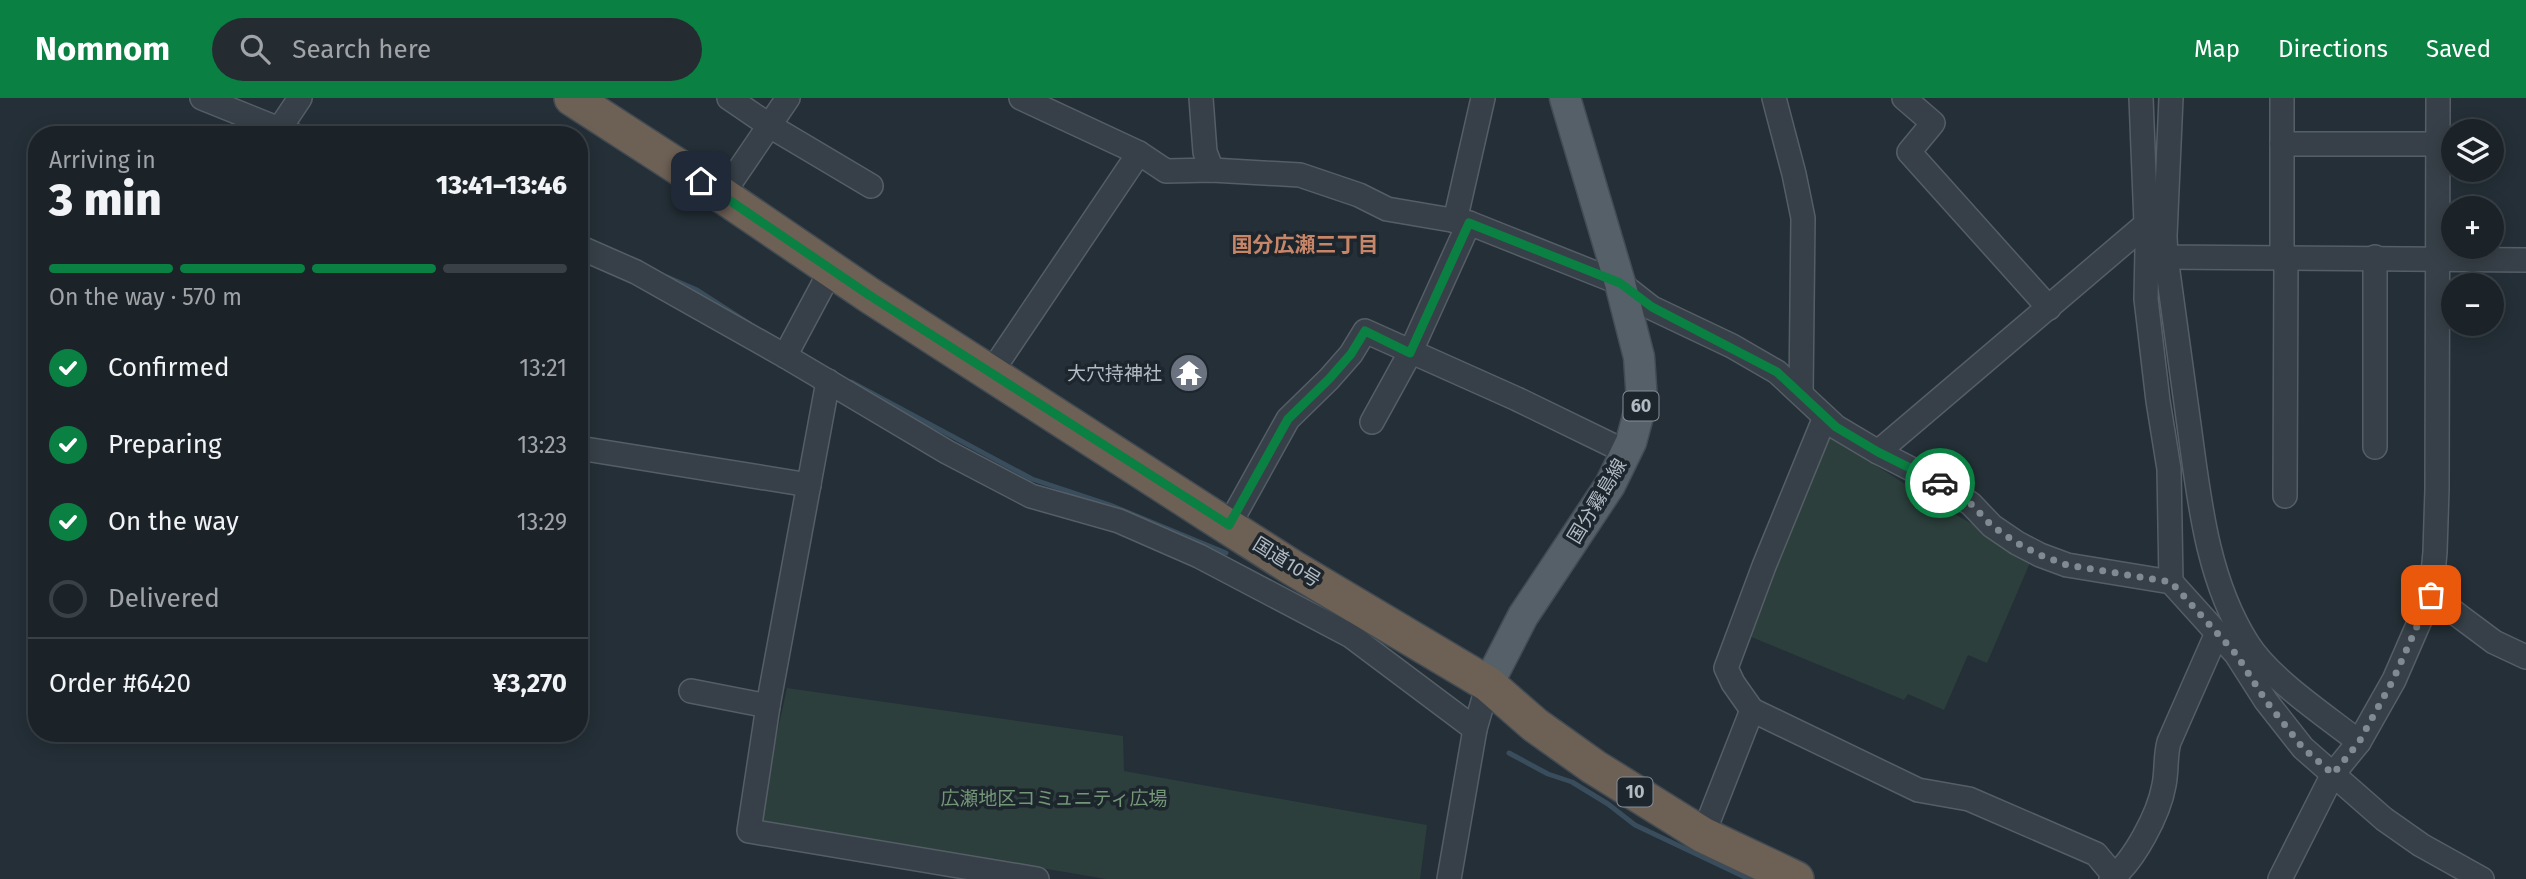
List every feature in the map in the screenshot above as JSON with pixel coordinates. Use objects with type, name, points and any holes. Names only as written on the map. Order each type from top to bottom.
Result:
[{"type":"highway","name":"国道10号","points":[[572,98],[990,374],[1266,550],[1488,684],[1535,725],[1594,767],[1703,835],[1796,879]]},
{"type":"main road","name":"国分霧島線","points":[[1488,684],[1523,616],[1610,485],[1631,442],[1642,401],[1639,357],[1565,98]]},
{"type":"street","points":[[202,98],[272,126]]},
{"type":"street","points":[[289,126],[300,98]]},
{"type":"street","points":[[729,98],[770,126],[871,186]]},
{"type":"street","points":[[722,195],[788,98]]},
{"type":"street","points":[[1021,98],[1139,153],[1166,171],[1212,170],[1300,175],[1359,195],[1387,209],[1462,222],[1620,283],[1652,307],[1777,372],[1836,427],[1947,487],[1971,504],[1992,526],[2017,543],[2067,565],[2171,582],[2236,654],[2266,701],[2303,748],[2384,819],[2456,866],[2482,879]]},
{"type":"street","points":[[1201,98],[1205,152],[1212,170]]},
{"type":"street","points":[[1372,422],[1410,353],[1462,222],[1483,98]]},
{"type":"street","points":[[1774,98],[1803,218],[1801,394]]},
{"type":"street","points":[[1904,98],[1933,123],[1909,152],[2049,307]]},
{"type":"street","points":[[2141,98],[2146,299],[2169,469],[2171,582]]},
{"type":"street","points":[[2171,98],[2166,257],[2200,506],[2211,552],[2230,608],[2249,646],[2285,685],[2359,742]]},
{"type":"street","points":[[2282,98],[2286,496]]},
{"type":"street","points":[[2280,879],[2333,774],[2359,742],[2393,680],[2431,595],[2437,489],[2438,98]]},
{"type":"street","points":[[2282,144],[2437,144]]},
{"type":"street","points":[[990,374],[1139,153]]},
{"type":"street","points":[[1878,452],[2146,225]]},
{"type":"street","points":[[588,251],[636,272],[947,452],[1031,496],[1119,521],[1199,556],[1351,636],[1475,729]]},
{"type":"street","points":[[2166,257],[2526,260]]},
{"type":"street","points":[[2375,257],[2375,447]]},
{"type":"street","points":[[785,356],[831,270]]},
{"type":"street","points":[[1229,525],[1288,419],[1351,354],[1365,331],[1626,453]]},
{"type":"street","points":[[828,381],[768,706],[749,831],[1037,879]]},
{"type":"street","points":[[1825,417],[1726,668],[1752,710],[1918,790],[1969,799],[2096,854],[2114,879],[2156,814],[2165,783],[2165,756],[2169,742],[2217,633]]},
{"type":"street","points":[[588,449],[809,485]]},
{"type":"street","points":[[1243,580],[1266,550]]},
{"type":"street","points":[[2431,595],[2494,642],[2526,657]]},
{"type":"street","points":[[1448,879],[1475,729],[1488,684]]},
{"type":"street","points":[[691,691],[768,706]]},
{"type":"street","points":[[1703,835],[1752,710]]},
{"type":"green space","points":[[1825,433],[1930,500],[2032,558],[1987,663],[1968,655],[1944,710],[1908,694],[1904,700],[1749,636]]},
{"type":"green space","name":"広瀬地区コミュニティ広場","points":[[787,688],[1123,736],[1124,771],[1427,825],[1420,879],[1106,879],[758,820]]},
{"type":"waterway","points":[[667,277],[697,290],[750,324]]},
{"type":"waterway","points":[[851,382],[1032,479],[1110,505],[1226,553]]},
{"type":"waterway","points":[[1509,753],[1548,774],[1572,782],[1608,804],[1635,825],[1749,879]]},
{"type":"way so far","points":[[1940,483],[1971,504],[1992,526],[2040,555],[2067,565],[2171,582],[2236,654],[2255,686],[2303,748],[2333,774],[2359,742],[2393,680],[2431,595]]},
{"type":"place","name":"大穴持神社","points":[[1189,373]]},
{"type":"district","name":"国分広瀬三丁目","points":[[1305,245]]},
{"type":"route","points":[[701,181],[869,295],[1229,525],[1288,419],[1351,354],[1365,331],[1410,353],[1469,223],[1620,283],[1652,307],[1732,346],[1777,372],[1836,427],[1940,483]]}]
